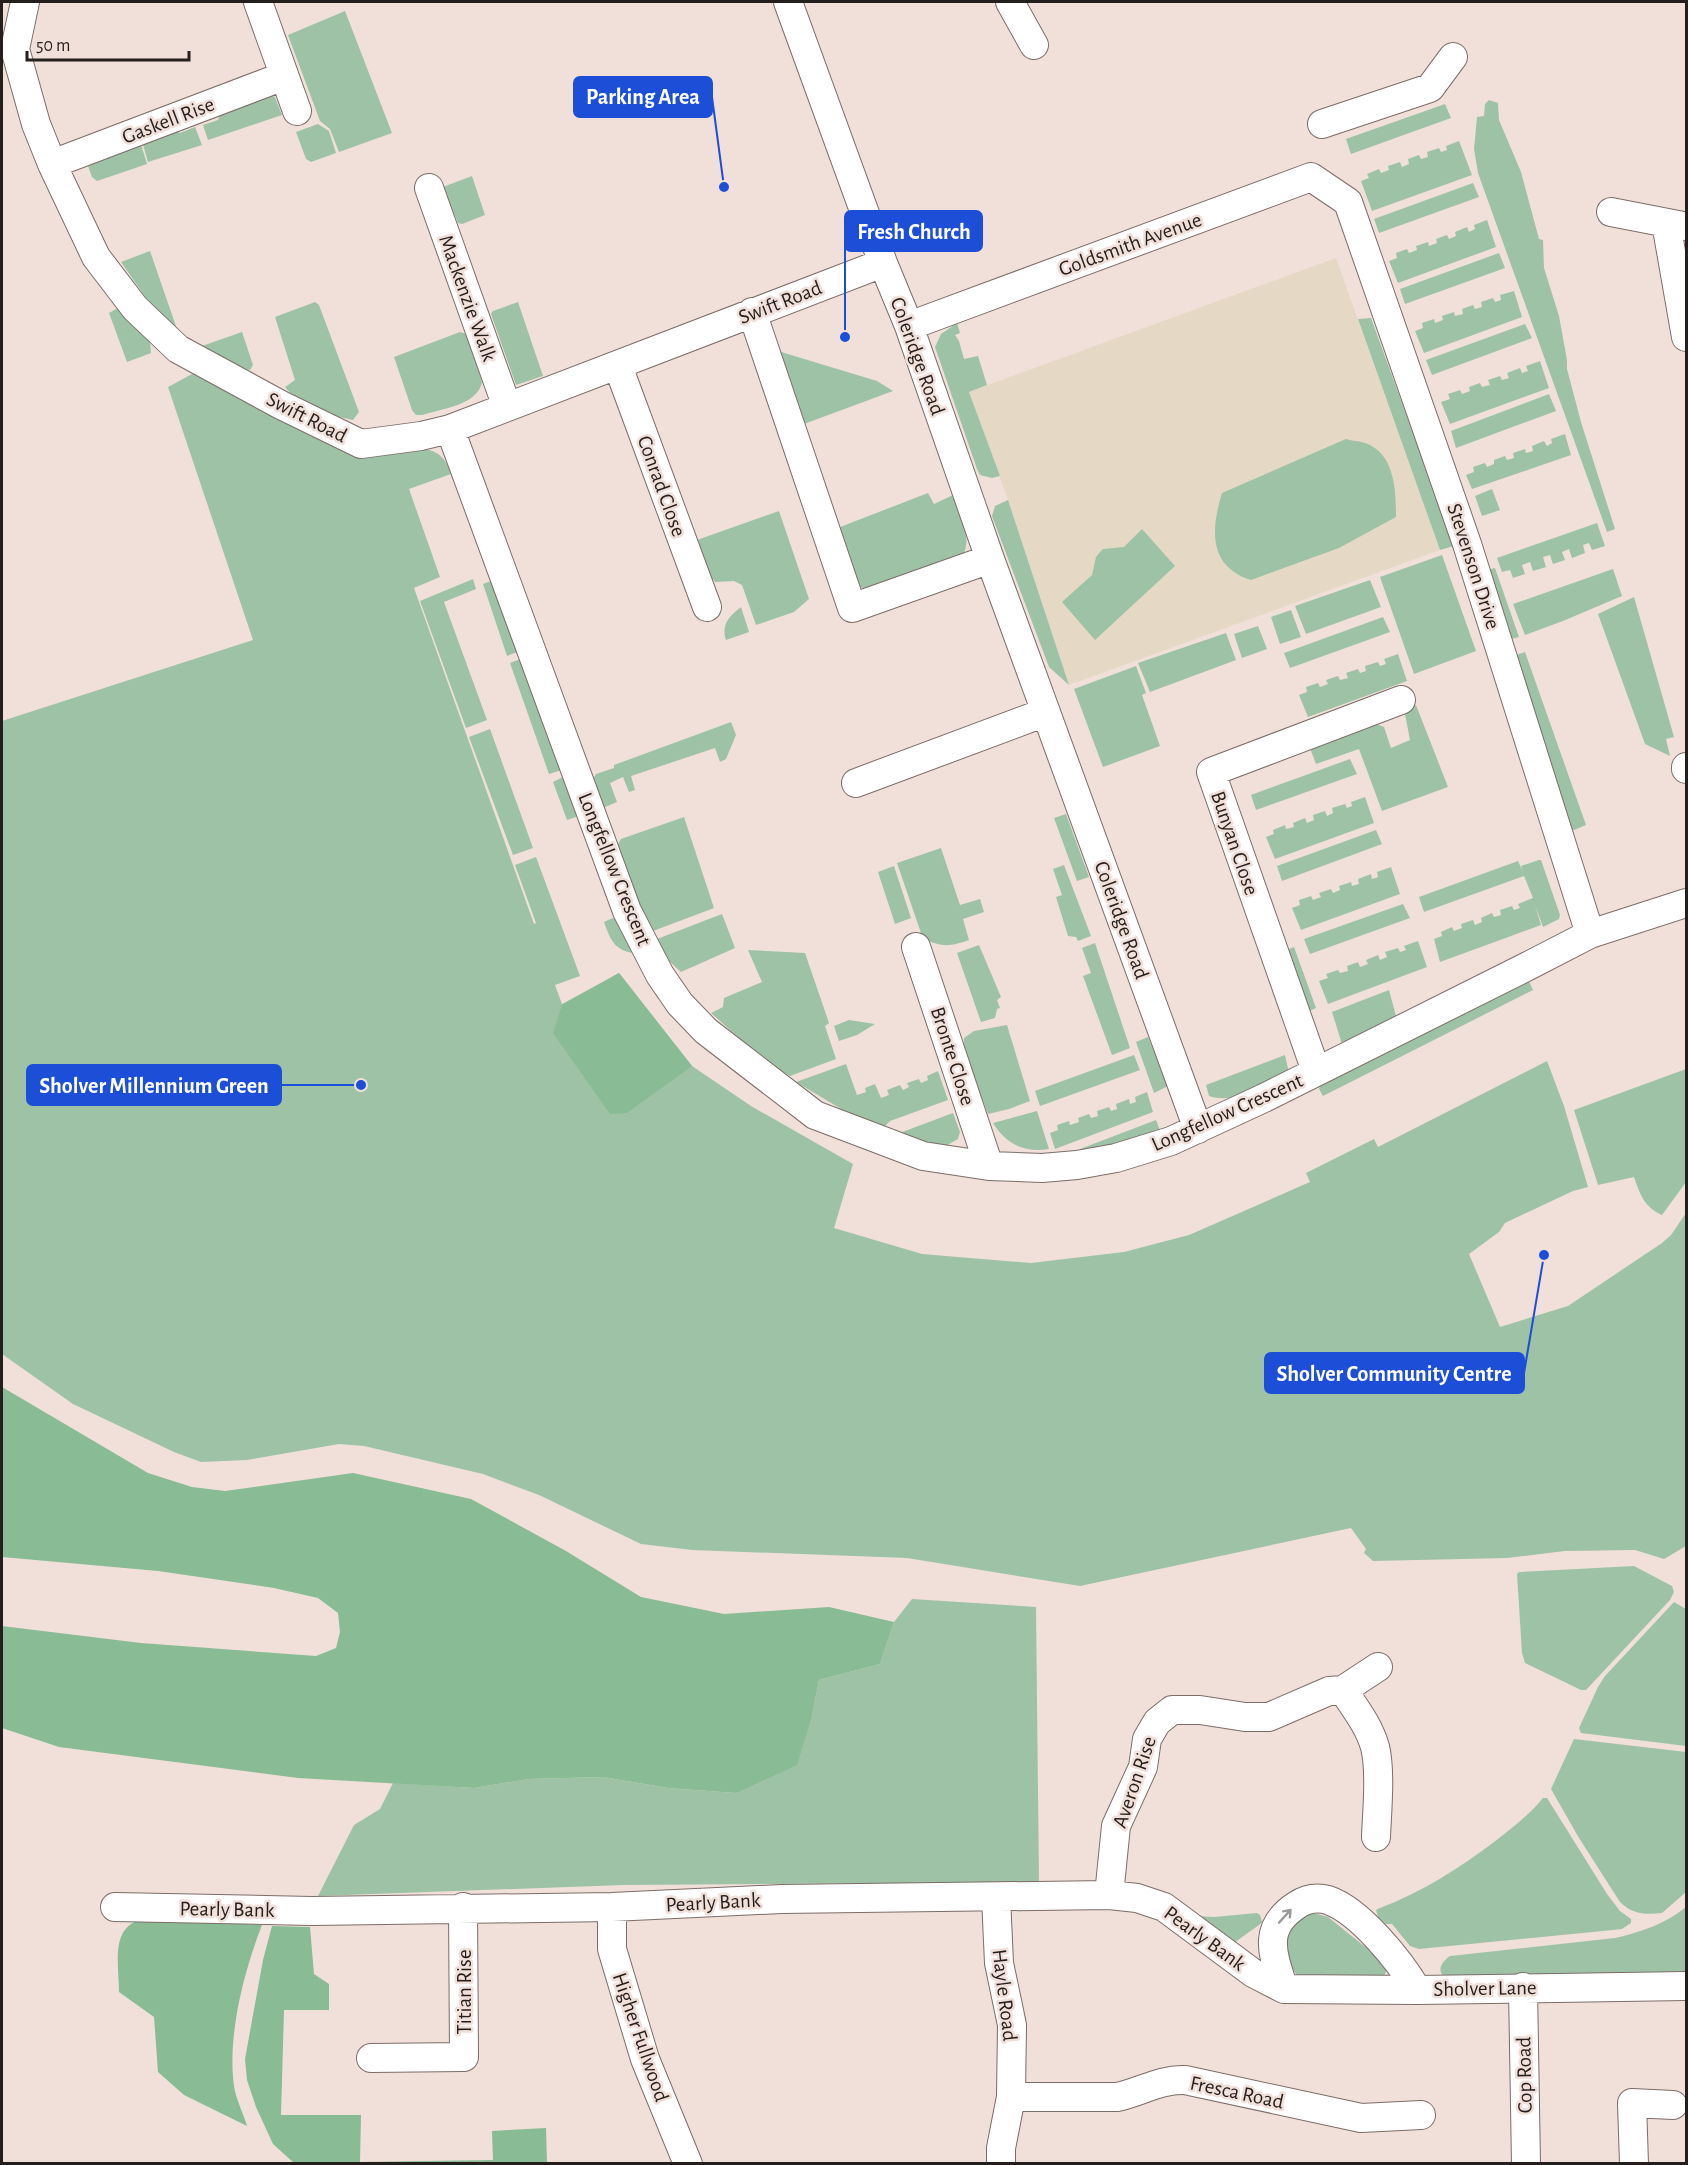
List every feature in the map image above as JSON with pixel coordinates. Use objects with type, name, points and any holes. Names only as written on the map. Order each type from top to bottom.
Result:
[{"type":"street","name":"Swift Road","points":[[25,2],[15,49],[36,124],[52,164],[96,257],[135,308],[178,349],[281,405],[361,444],[421,436],[450,429],[883,263]]},
{"type":"street","points":[[258,2],[297,111]]},
{"type":"street","name":"Coleridge Road","points":[[788,2],[883,263],[909,326],[990,558],[1198,1129]]},
{"type":"street","points":[[1010,2],[1034,45]]},
{"type":"street","points":[[1322,124],[1430,88],[1453,57]]},
{"type":"street","name":"Gaskell Rise","points":[[52,164],[284,76]]},
{"type":"street","name":"Goldsmith Avenue","points":[[909,326],[1311,177],[1348,202]]},
{"type":"street","name":"Mackenzie Walk","points":[[429,188],[507,407]]},
{"type":"street","name":"Stevenson Drive","points":[[1348,202],[1467,544],[1590,934]]},
{"type":"street","points":[[1611,212],[1676,225],[1686,337]]},
{"type":"street","points":[[752,312],[852,608],[990,558]]},
{"type":"street","name":"Conrad Close","points":[[618,366],[707,607]]},
{"type":"street","name":"Longfellow Crescent","points":[[450,429],[627,911],[660,975],[680,1004],[706,1031],[814,1115],[923,1156],[989,1166],[1042,1168],[1116,1158],[1171,1141],[1198,1129],[1590,934],[1686,903]]},
{"type":"street","name":"Bunyan Close","points":[[1316,1071],[1211,772],[1401,700]]},
{"type":"street","points":[[856,783],[1046,712]]},
{"type":"street","name":"Bronte Close","points":[[916,947],[989,1166]]},
{"type":"street","name":"Averon Rise","points":[[1109,1895],[1116,1826],[1143,1767],[1147,1739],[1157,1722],[1172,1710],[1200,1710],[1245,1717],[1269,1717],[1329,1691],[1343,1690],[1378,1667]]},
{"type":"street","points":[[1343,1690],[1362,1717],[1375,1748],[1376,1837]]},
{"type":"street","name":"Pearly Bank","points":[[115,1907],[312,1911],[464,1907],[612,1907],[781,1899],[1109,1895],[1137,1898],[1164,1907],[1253,1973],[1284,1989]]},
{"type":"street","name":"Hayle Road","points":[[996,1897],[999,1963],[1012,2025],[1011,2097],[1001,2148],[1001,2163]]},
{"type":"street","points":[[1284,1989],[1274,1958],[1272,1934],[1284,1913],[1303,1901],[1315,1899],[1327,1900],[1350,1912],[1397,1960],[1417,1990]]},
{"type":"street","name":"Titian Rise","points":[[372,2058],[464,2057],[464,1907]]},
{"type":"street","name":"Higher Fullwood","points":[[612,1907],[612,1949],[615,1960],[645,2059],[688,2163]]},
{"type":"street","name":"Sholver Lane","points":[[1284,1989],[1417,1990],[1686,1986]]},
{"type":"street","name":"Cop Road","points":[[1523,1987],[1526,2163]]},
{"type":"street","name":"Fresca Road","points":[[1011,2097],[1117,2097],[1133,2094],[1159,2082],[1185,2080],[1361,2118],[1392,2105],[1421,2115]]},
{"type":"street","points":[[1634,2163],[1632,2103],[1673,2105]]},
{"type":"shaded area","points":[[1336,258],[1440,550],[1069,685],[1008,500],[969,392]]},
{"type":"green space","points":[[345,11],[392,133],[339,152],[330,129],[320,121],[288,35]]},
{"type":"green space","points":[[268,94],[275,97],[282,115],[208,140],[203,125],[218,120],[221,112]]},
{"type":"green space","points":[[1489,100],[1498,103],[1499,120],[1521,172],[1539,239],[1543,240],[1544,268],[1559,316],[1567,369],[1581,422],[1615,529],[1607,532],[1478,173],[1474,149],[1477,117],[1484,116],[1485,104]]},
{"type":"green space","points":[[1445,104],[1451,118],[1351,154],[1346,139]]},
{"type":"green space","points":[[318,124],[329,131],[336,153],[311,162],[306,159],[296,132]]},
{"type":"green space","points":[[195,127],[202,145],[148,162],[142,141],[172,130],[180,133]]},
{"type":"green space","points":[[140,141],[147,164],[97,181],[92,177],[86,160]]},
{"type":"green space","points":[[1459,141],[1472,175],[1372,211],[1361,181],[1369,178],[1367,174],[1379,169],[1381,173],[1389,170],[1388,166],[1400,162],[1402,167],[1409,164],[1408,159],[1419,155],[1421,159],[1428,157],[1427,152],[1439,148],[1441,152],[1447,150],[1446,146]]},
{"type":"green space","points":[[472,176],[485,215],[462,224],[458,223],[443,187]]},
{"type":"green space","points":[[1473,183],[1479,197],[1379,233],[1374,219]]},
{"type":"green space","points":[[1487,220],[1496,247],[1398,283],[1389,261],[1397,258],[1396,253],[1407,249],[1409,253],[1417,250],[1416,246],[1428,242],[1429,246],[1437,243],[1436,239],[1447,235],[1449,239],[1456,236],[1455,232],[1467,227],[1469,232],[1475,229],[1474,225]]},
{"type":"green space","points":[[150,251],[178,332],[153,308],[121,262]]},
{"type":"green space","points":[[1499,253],[1505,268],[1405,304],[1400,289]]},
{"type":"green space","points":[[1514,291],[1522,317],[1424,353],[1415,331],[1423,328],[1422,323],[1434,319],[1435,323],[1443,320],[1442,316],[1454,312],[1455,316],[1463,314],[1462,309],[1473,305],[1475,309],[1482,307],[1481,302],[1493,298],[1495,302],[1501,300],[1500,295]]},
{"type":"green space","points":[[315,302],[319,305],[359,412],[353,420],[335,416],[290,393],[285,387],[295,380],[275,317]]},
{"type":"green space","points":[[518,302],[543,376],[516,385],[491,314],[493,311]]},
{"type":"green space","points":[[118,308],[150,341],[151,353],[127,362],[109,313]]},
{"type":"green space","points":[[1371,318],[1454,546],[1440,550],[1358,319]]},
{"type":"green space","points":[[957,323],[960,333],[955,335],[964,359],[978,356],[987,385],[969,392],[1000,476],[992,478],[980,475],[935,347],[941,334]]},
{"type":"green space","points":[[1525,324],[1532,338],[1432,375],[1426,360]]},
{"type":"green space","points":[[242,332],[253,365],[250,370],[202,346]]},
{"type":"green space","points":[[460,332],[467,334],[482,382],[479,390],[474,396],[458,405],[416,415],[412,410],[394,357]]},
{"type":"green space","points":[[768,348],[877,381],[893,391],[804,424]]},
{"type":"green space","points":[[1540,361],[1549,388],[1450,424],[1441,402],[1450,399],[1448,394],[1460,390],[1462,394],[1470,391],[1469,387],[1480,383],[1482,387],[1490,385],[1488,380],[1500,376],[1502,380],[1509,378],[1507,373],[1520,368],[1522,373],[1528,371],[1526,366]]},
{"type":"green space","points":[[194,373],[420,449],[426,449],[440,455],[446,463],[451,474],[409,489],[440,577],[414,588],[534,924],[536,923],[515,865],[536,857],[580,976],[555,985],[562,1004],[619,973],[692,1066],[751,1106],[853,1164],[834,1228],[922,1254],[1031,1263],[1124,1252],[1189,1235],[1310,1182],[1306,1173],[1374,1139],[1378,1147],[1547,1061],[1564,1106],[1588,1187],[1573,1191],[1505,1223],[1499,1232],[1469,1254],[1500,1327],[1568,1306],[1662,1243],[1671,1235],[1686,1213],[1686,1546],[1664,1559],[1635,1550],[1565,1551],[1507,1558],[1373,1561],[1364,1553],[1366,1549],[1351,1528],[1080,1586],[907,1558],[692,1550],[641,1544],[539,1495],[483,1474],[364,1446],[339,1444],[247,1460],[201,1462],[174,1452],[73,1404],[2,1354],[2,721],[253,640],[168,387]]},
{"type":"green space","points":[[1549,394],[1556,411],[1456,448],[1451,431]]},
{"type":"green space","points":[[1565,434],[1571,455],[1472,489],[1466,475],[1474,472],[1473,467],[1485,463],[1487,467],[1494,464],[1494,460],[1505,456],[1507,460],[1514,458],[1513,453],[1525,449],[1526,453],[1533,451],[1532,446],[1544,441],[1547,446],[1552,443],[1551,439]]},
{"type":"green space","points":[[1346,439],[1365,443],[1375,448],[1388,464],[1394,485],[1396,517],[1339,548],[1251,580],[1237,574],[1227,566],[1216,545],[1215,533],[1222,493]]},
{"type":"green space","points":[[1492,489],[1500,510],[1482,516],[1475,496]]},
{"type":"green space","points":[[928,493],[934,504],[953,495],[966,534],[962,558],[869,589],[858,587],[835,529]]},
{"type":"green space","points":[[1008,500],[1069,685],[1049,667],[992,516],[995,506]]},
{"type":"green space","points":[[779,511],[809,599],[794,612],[756,625],[742,585],[734,581],[715,582],[710,575],[697,540]]},
{"type":"green space","points":[[1597,523],[1605,546],[1592,550],[1589,543],[1583,545],[1585,553],[1572,558],[1569,549],[1562,552],[1565,560],[1553,564],[1550,555],[1543,557],[1546,567],[1533,571],[1530,562],[1522,565],[1525,574],[1513,578],[1510,570],[1502,572],[1497,558]]},
{"type":"green space","points":[[1142,529],[1175,566],[1095,640],[1062,602],[1092,575],[1096,557],[1103,549],[1124,547]]},
{"type":"green space","points":[[1442,555],[1476,651],[1414,674],[1380,577]]},
{"type":"green space","points":[[1495,568],[1519,637],[1508,640],[1487,570]]},
{"type":"green space","points":[[1613,569],[1622,596],[1525,635],[1513,604]]},
{"type":"green space","points":[[473,579],[476,589],[444,602],[487,720],[466,728],[420,601]]},
{"type":"green space","points":[[496,579],[520,651],[507,656],[483,584]]},
{"type":"green space","points":[[1370,580],[1381,607],[1306,634],[1295,606]]},
{"type":"green space","points":[[1634,597],[1674,737],[1666,739],[1670,756],[1645,744],[1598,614]]},
{"type":"green space","points":[[741,607],[749,632],[726,640],[725,625]]},
{"type":"green space","points":[[1291,610],[1301,637],[1280,644],[1271,617]]},
{"type":"green space","points":[[1383,617],[1390,632],[1290,668],[1284,653]]},
{"type":"green space","points":[[1258,626],[1267,649],[1242,658],[1234,634]]},
{"type":"green space","points":[[1226,633],[1236,660],[1150,692],[1138,663]]},
{"type":"green space","points":[[1525,652],[1586,825],[1567,833],[1513,656]]},
{"type":"green space","points":[[1398,654],[1407,681],[1308,717],[1299,695],[1307,692],[1306,687],[1318,683],[1320,687],[1328,684],[1326,680],[1338,676],[1340,680],[1348,678],[1346,673],[1358,669],[1360,673],[1366,671],[1365,666],[1378,662],[1380,666],[1386,664],[1384,659]]},
{"type":"green space","points":[[523,658],[565,769],[549,774],[510,663]]},
{"type":"green space","points":[[1136,666],[1146,693],[1142,695],[1160,746],[1103,767],[1074,689]]},
{"type":"green space","points":[[1416,705],[1448,787],[1382,811],[1359,749],[1316,764],[1310,748],[1376,724],[1384,727],[1391,748],[1410,740],[1405,714],[1407,710]]},
{"type":"green space","points":[[731,722],[736,735],[726,759],[720,762],[715,748],[631,776],[635,790],[629,792],[623,777],[610,783],[617,802],[603,808],[592,781],[596,774],[614,768],[614,765]]},
{"type":"green space","points":[[490,729],[533,848],[513,855],[469,737]]},
{"type":"green space","points":[[1350,759],[1357,774],[1256,810],[1251,795]]},
{"type":"green space","points":[[565,776],[580,812],[576,817],[567,820],[553,782]]},
{"type":"green space","points":[[1365,797],[1374,823],[1275,859],[1266,837],[1274,834],[1273,830],[1285,825],[1286,829],[1294,827],[1293,823],[1305,818],[1307,823],[1314,820],[1313,815],[1325,811],[1327,816],[1333,813],[1332,808],[1345,804],[1347,808],[1352,806],[1351,802]]},
{"type":"green space","points":[[1066,814],[1089,877],[1077,881],[1054,818]]},
{"type":"green space","points":[[684,817],[714,908],[653,931],[642,913],[618,844],[621,839]]},
{"type":"green space","points":[[1376,830],[1382,844],[1282,881],[1277,866]]},
{"type":"green space","points":[[941,848],[960,905],[980,899],[984,912],[963,919],[969,940],[951,945],[936,944],[923,939],[897,863]]},
{"type":"green space","points":[[1541,860],[1560,915],[1559,919],[1543,927],[1535,905],[1541,925],[1440,962],[1434,939],[1442,936],[1441,932],[1452,927],[1454,931],[1462,928],[1461,924],[1473,920],[1475,925],[1482,922],[1481,918],[1492,913],[1494,917],[1501,915],[1500,910],[1512,906],[1514,910],[1520,908],[1518,904],[1533,898],[1524,876],[1424,912],[1419,897],[1518,861],[1523,872],[1521,866]]},
{"type":"green space","points":[[1064,865],[1091,936],[1078,941],[1076,937],[1068,936],[1056,897],[1062,895],[1053,869]]},
{"type":"green space","points":[[894,866],[911,918],[895,924],[878,872]]},
{"type":"green space","points":[[1391,867],[1400,894],[1301,930],[1292,908],[1300,905],[1299,900],[1311,896],[1313,900],[1321,897],[1319,893],[1331,889],[1333,893],[1340,890],[1339,886],[1351,882],[1352,886],[1359,884],[1358,879],[1371,874],[1372,879],[1378,877],[1377,872]]},
{"type":"green space","points":[[1403,904],[1410,918],[1310,954],[1304,939]]},
{"type":"green space","points":[[722,914],[735,948],[681,972],[669,961],[657,939]]},
{"type":"green space","points":[[615,917],[638,954],[624,951],[612,940],[604,922]]},
{"type":"green space","points":[[1418,941],[1427,967],[1328,1004],[1319,981],[1328,978],[1326,974],[1338,970],[1340,973],[1348,971],[1347,966],[1358,962],[1360,967],[1368,964],[1366,960],[1378,955],[1380,960],[1387,957],[1385,952],[1398,948],[1400,952],[1406,950],[1404,946]]},
{"type":"green space","points":[[1095,943],[1130,1048],[1112,1055],[1083,976],[1091,973],[1082,948]]},
{"type":"green space","points":[[979,945],[1001,997],[997,1000],[1000,1008],[997,1009],[995,1018],[981,1022],[957,953]]},
{"type":"green space","points":[[1294,947],[1316,1008],[1305,1013],[1282,952]]},
{"type":"green space","points":[[748,950],[805,953],[829,1023],[825,1026],[836,1059],[790,1076],[766,1062],[711,1013],[723,1007],[724,998],[762,982]]},
{"type":"green space","points":[[619,973],[692,1066],[627,1113],[610,1114],[553,1033],[562,1005]]},
{"type":"green space","points":[[1527,977],[1533,990],[1323,1096],[1319,1089],[1321,1084]]},
{"type":"green space","points":[[1389,990],[1396,1016],[1342,1044],[1332,1012]]},
{"type":"green space","points":[[849,1020],[875,1024],[857,1035],[839,1041],[834,1026]]},
{"type":"green space","points":[[1007,1025],[1030,1101],[988,1114],[964,1051],[964,1038],[974,1031]]},
{"type":"green space","points":[[1148,1037],[1168,1086],[1154,1093],[1136,1042]]},
{"type":"green space","points":[[1134,1055],[1140,1070],[1040,1106],[1035,1091]]},
{"type":"green space","points":[[1285,1055],[1289,1073],[1240,1096],[1219,1098],[1209,1096],[1206,1085]]},
{"type":"green space","points":[[846,1064],[857,1095],[866,1092],[865,1088],[875,1084],[881,1098],[889,1095],[887,1090],[900,1085],[903,1090],[909,1087],[907,1083],[919,1079],[921,1083],[928,1080],[927,1076],[938,1071],[948,1100],[890,1121],[885,1126],[848,1113],[796,1082]]},
{"type":"green space","points":[[1686,1069],[1686,1182],[1662,1215],[1647,1204],[1634,1177],[1598,1185],[1574,1110]]},
{"type":"green space","points":[[1147,1092],[1153,1112],[1055,1149],[1050,1133],[1058,1130],[1057,1125],[1069,1121],[1070,1125],[1079,1122],[1078,1118],[1089,1114],[1091,1118],[1098,1116],[1097,1111],[1109,1107],[1111,1111],[1117,1109],[1116,1104],[1129,1099],[1130,1104],[1136,1102],[1135,1097]]},
{"type":"green space","points":[[1037,1111],[1049,1149],[1032,1150],[1010,1142],[993,1123]]},
{"type":"green space","points":[[953,1113],[960,1132],[958,1139],[942,1148],[889,1137]]},
{"type":"green space","points":[[1156,1120],[1161,1133],[1082,1155],[1080,1149]]},
{"type":"green space","points":[[2,1387],[148,1473],[192,1487],[225,1491],[353,1473],[471,1499],[566,1551],[641,1597],[724,1614],[829,1607],[894,1622],[880,1664],[819,1680],[812,1716],[797,1765],[736,1793],[668,1788],[603,1777],[529,1779],[474,1788],[298,1778],[59,1747],[2,1728],[2,1626],[141,1643],[316,1656],[336,1648],[340,1632],[338,1613],[318,1598],[274,1588],[158,1571],[2,1557]]},
{"type":"green space","points":[[1634,1566],[1672,1586],[1674,1592],[1670,1600],[1586,1690],[1581,1690],[1525,1663],[1522,1653],[1517,1574],[1519,1572]]},
{"type":"green space","points":[[912,1599],[1036,1607],[1039,1882],[623,1885],[318,1896],[354,1825],[380,1809],[393,1783],[474,1788],[529,1779],[603,1777],[668,1788],[736,1793],[812,1716],[819,1680],[880,1664],[894,1622]]},
{"type":"green space","points":[[1674,1602],[1686,1609],[1686,1746],[1581,1733],[1579,1728],[1605,1676]]},
{"type":"green space","points":[[1574,1739],[1686,1752],[1686,1892],[1662,1913],[1639,1913],[1620,1902],[1551,1789]]},
{"type":"green space","points":[[1543,1798],[1547,1798],[1607,1894],[1620,1911],[1631,1919],[1631,1923],[1622,1929],[1419,1949],[1410,1946],[1392,1924],[1386,1924],[1378,1917],[1376,1910],[1425,1887],[1480,1852],[1520,1822]]},
{"type":"green space","points":[[1686,1907],[1686,1974],[1444,1977],[1441,1971],[1443,1963],[1450,1956],[1625,1936],[1661,1923]]},
{"type":"green space","points":[[1257,1913],[1262,1922],[1231,1945],[1196,1916],[1214,1917]]},
{"type":"green space","points":[[1304,1914],[1328,1917],[1389,1966],[1384,1976],[1298,1976],[1286,1962],[1282,1937]]},
{"type":"green space","points":[[146,1919],[262,1925],[243,1983],[233,2046],[234,2086],[247,2126],[184,2095],[158,2072],[154,2017],[119,1992],[118,1958],[121,1937],[126,1928],[134,1922]]},
{"type":"green space","points":[[272,1926],[310,1927],[314,1974],[329,1984],[329,2010],[284,2010],[281,2115],[361,2115],[360,2162],[493,2160],[492,2131],[546,2128],[547,2163],[294,2163],[273,2144],[256,2107],[247,2080],[245,2059],[263,1960]]},
{"type":"place","name":"Parking Area","points":[[724,187]]},
{"type":"place","name":"Fresh Church","points":[[845,337]]},
{"type":"place","name":"Sholver Millennium Green","points":[[361,1085]]},
{"type":"place","name":"Sholver Community Centre","points":[[1544,1255]]}]
